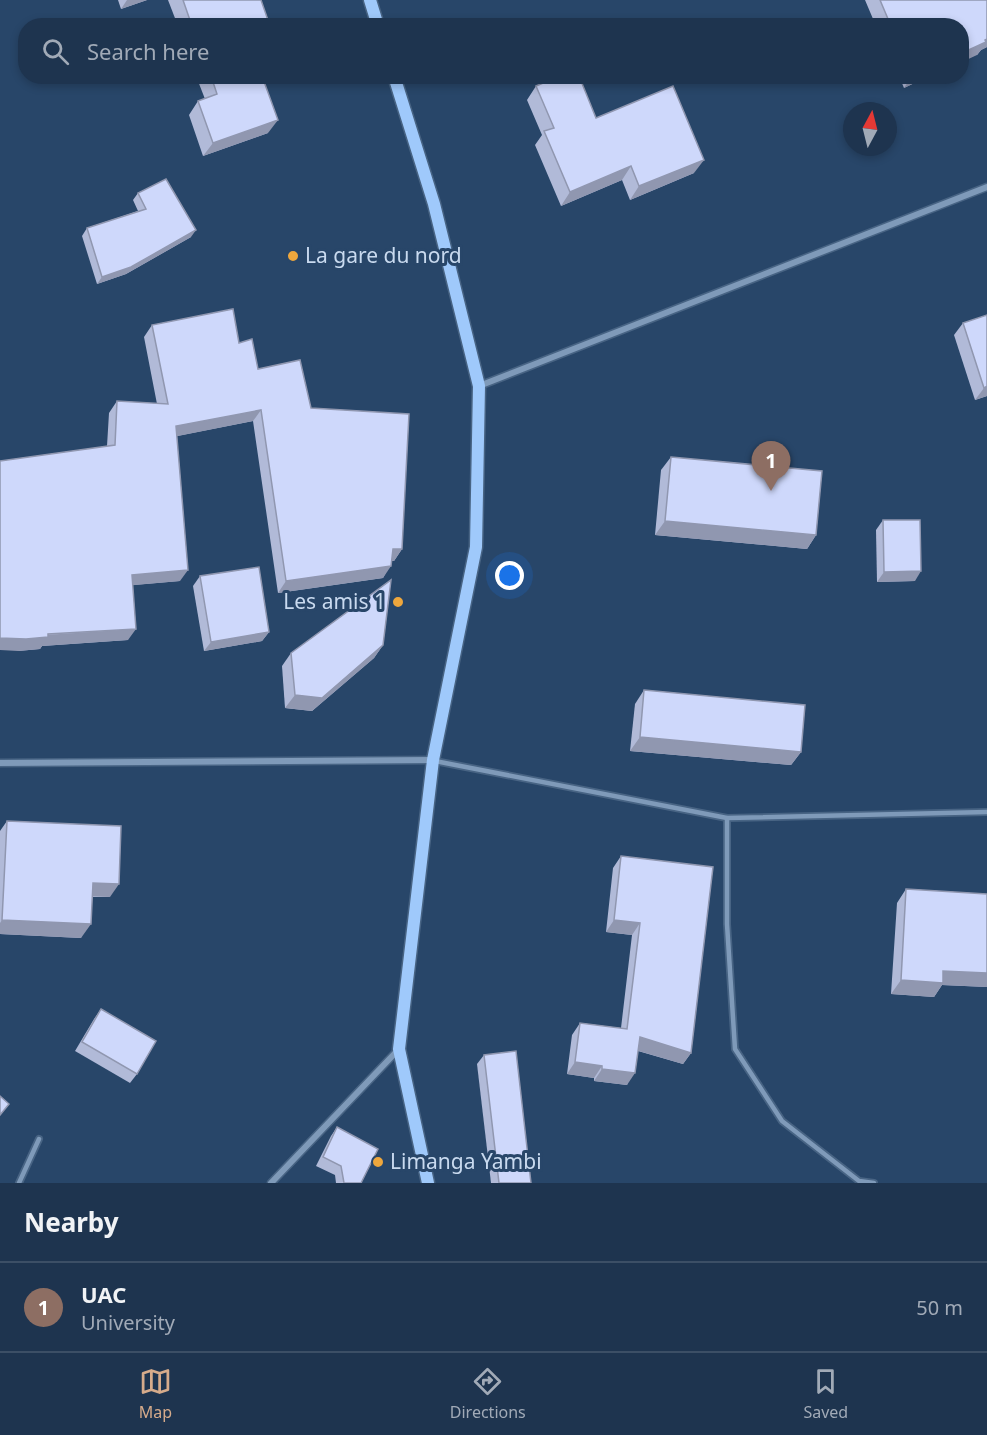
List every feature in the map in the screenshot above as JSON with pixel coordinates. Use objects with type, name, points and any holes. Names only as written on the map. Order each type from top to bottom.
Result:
[{"type":"street","points":[[370,0],[376,18]]},
{"type":"street","points":[[396,84],[434,204],[479,386],[476,547],[433,760],[399,1049],[428,1183]]},
{"type":"street","points":[[479,386],[987,187]]},
{"type":"street","points":[[0,763],[433,760]]},
{"type":"street","points":[[271,1183],[399,1049]]},
{"type":"lane","points":[[433,760],[727,818],[987,812]]},
{"type":"lane","points":[[727,818],[727,924],[735,1049],[782,1121],[859,1181],[874,1183]]},
{"type":"lane","points":[[19,1183],[39,1139]]},
{"type":"building","points":[[183,0],[261,0],[267,18],[189,18]]},
{"type":"building","points":[[880,0],[987,0],[987,39],[986,42],[969,50],[969,18],[888,18]]},
{"type":"building","points":[[214,84],[265,84],[278,120],[213,143],[198,101],[217,94]]},
{"type":"building","points":[[582,84],[596,118],[673,86],[704,160],[639,186],[631,166],[570,192],[544,131],[554,128],[536,86]]},
{"type":"building","points":[[166,179],[196,230],[131,267],[102,277],[87,228],[146,209],[138,193]]},
{"type":"building","points":[[233,309],[239,343],[252,339],[258,369],[300,360],[311,408],[409,414],[402,549],[393,549],[391,566],[286,581],[261,410],[176,426],[188,570],[132,575],[136,629],[48,634],[48,637],[26,639],[0,638],[0,461],[115,445],[117,401],[168,404],[152,325]]},
{"type":"building","points":[[987,315],[987,386],[984,388],[963,323]]},
{"type":"building","points":[[671,457],[822,471],[816,535],[665,521]]},
{"type":"building","points":[[883,520],[920,520],[921,571],[884,572]]},
{"type":"building","points":[[259,567],[269,632],[211,642],[200,576]]},
{"type":"building","points":[[391,580],[383,645],[322,698],[295,695],[291,653]]},
{"type":"building","points":[[644,690],[805,705],[801,752],[640,737]]},
{"type":"building","points":[[7,821],[121,826],[119,884],[93,883],[91,924],[2,920]]},
{"type":"building","points":[[621,856],[713,867],[691,1053],[640,1037],[635,1073],[602,1069],[602,1066],[575,1062],[580,1023],[627,1029],[640,923],[614,920]]},
{"type":"building","points":[[906,889],[987,894],[987,973],[943,971],[943,983],[901,980]]},
{"type":"building","points":[[101,1009],[156,1041],[137,1074],[82,1042]]},
{"type":"building","points":[[516,1051],[531,1183],[499,1183],[484,1055]]},
{"type":"building","points":[[0,1096],[9,1104],[0,1115]]},
{"type":"building","points":[[337,1127],[378,1149],[361,1183],[344,1183],[341,1166],[323,1157]]},
{"type":"place","name":"La gare du nord","points":[[293,256]]},
{"type":"place","name":"UAC","points":[[771,491]]},
{"type":"place","name":"Les amis 1","points":[[398,602]]},
{"type":"place","name":"Limanga Yambi","points":[[378,1162]]}]
